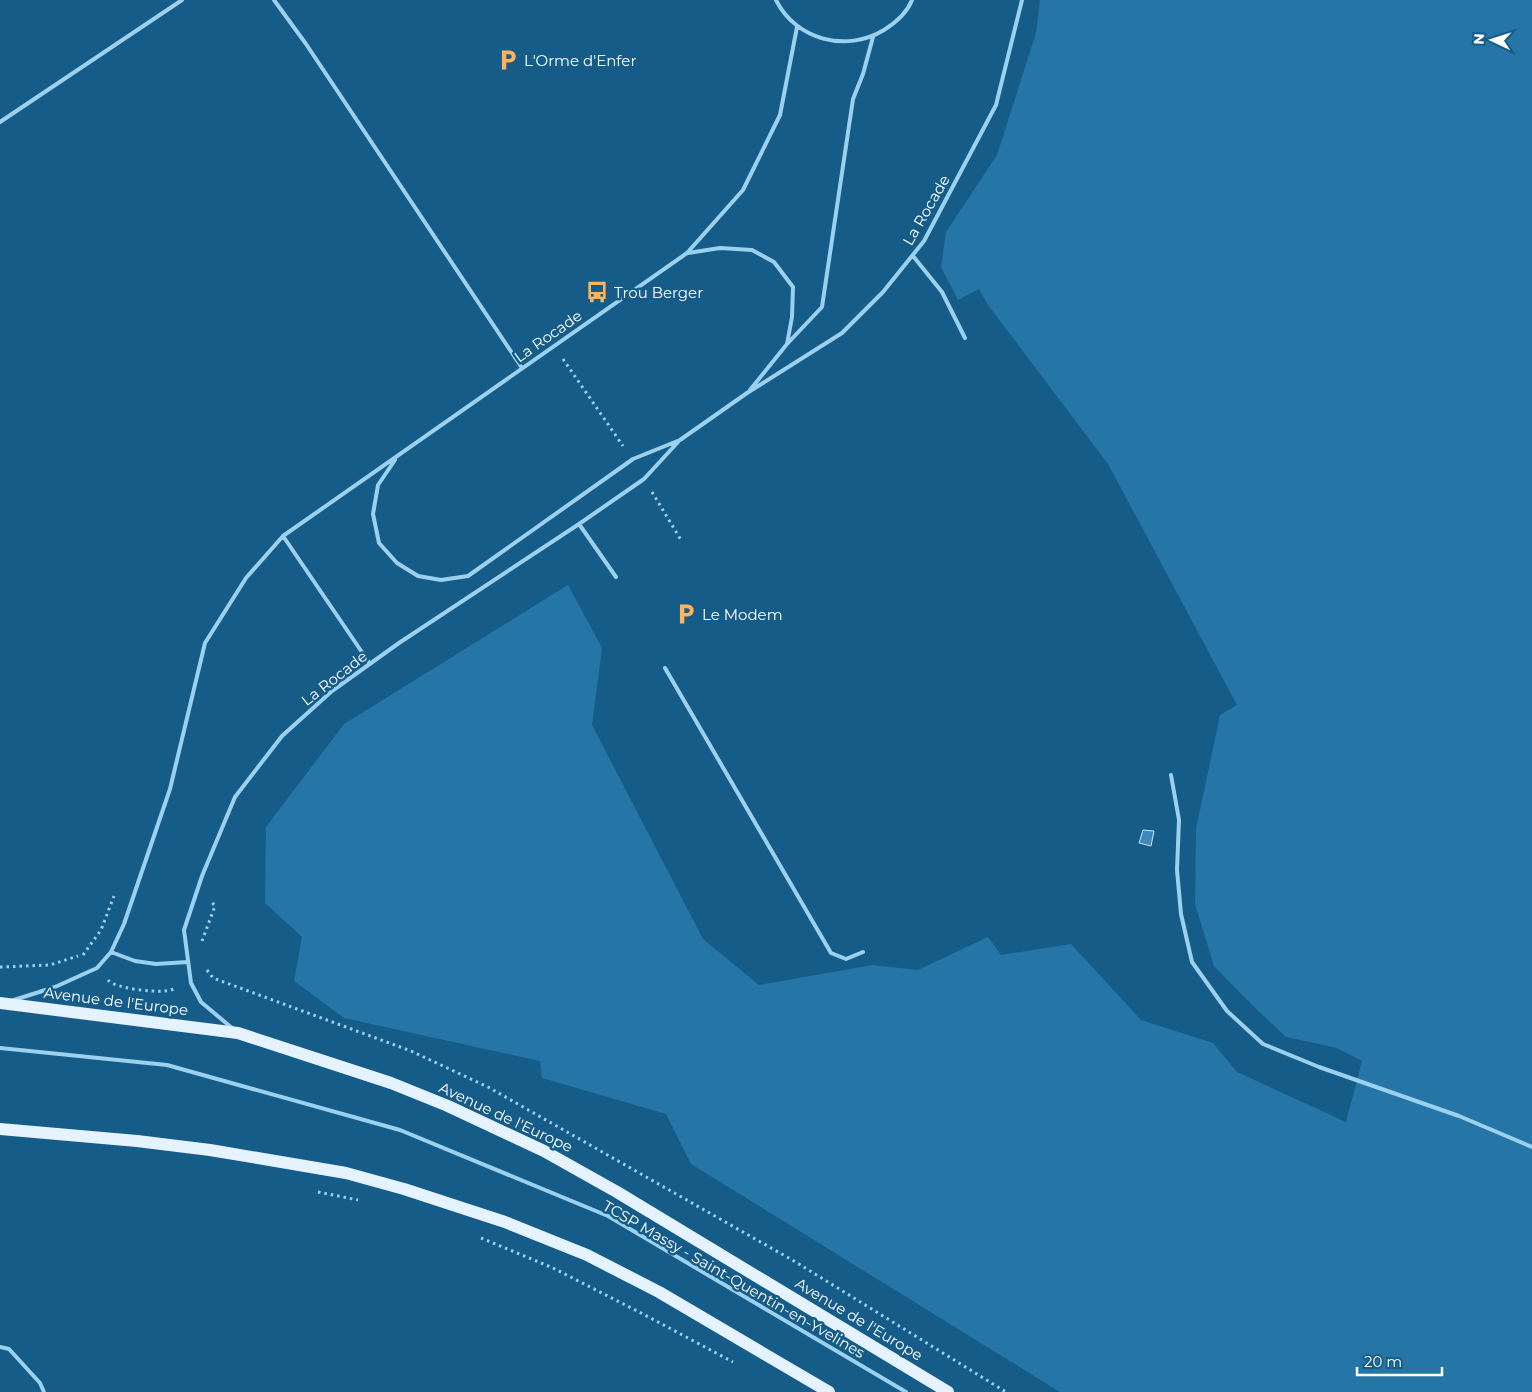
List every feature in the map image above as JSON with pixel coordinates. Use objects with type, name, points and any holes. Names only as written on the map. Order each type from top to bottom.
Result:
[{"type":"main road","name":"Avenue de l'Europe","points":[[3,1003],[238,1033],[391,1083],[448,1106],[544,1151],[617,1192],[948,1392]]},
{"type":"main road","points":[[0,1129],[137,1141],[210,1150],[346,1173],[413,1192],[506,1222],[587,1255],[659,1292],[829,1392]]},
{"type":"lane","points":[[0,122],[182,0]]},
{"type":"lane","points":[[274,0],[306,44],[522,368]]},
{"type":"lane","points":[[776,0],[780,9],[797,27],[814,36],[834,42],[854,42],[873,37],[894,24],[912,0]]},
{"type":"lane","name":"La Rocade","points":[[238,1033],[201,1002],[191,983],[184,930],[199,886],[235,796],[282,736],[332,691],[399,643],[644,479],[680,440],[747,393],[842,333],[883,292],[924,241],[996,105],[1022,0]]},
{"type":"lane","name":"La Rocade","points":[[3,1003],[55,987],[97,968],[111,952],[124,924],[170,789],[206,642],[246,578],[283,536],[687,253],[743,190],[780,115],[797,27]]},
{"type":"lane","name":"La Rocade","points":[[747,393],[787,344],[822,307],[853,99],[863,74],[873,37]]},
{"type":"lane","name":"La Rocade","points":[[687,253],[720,248],[752,250],[774,262],[793,287],[792,317],[787,344]]},
{"type":"lane","points":[[913,256],[942,292],[965,338]]},
{"type":"lane","name":"La Rocade","points":[[398,456],[378,485],[373,514],[379,543],[397,563],[418,576],[441,580],[468,576],[633,459],[680,440]]},
{"type":"lane","points":[[579,524],[616,577]]},
{"type":"lane","points":[[283,536],[370,664]]},
{"type":"lane","points":[[665,668],[831,952],[846,959],[863,952]]},
{"type":"lane","points":[[1171,775],[1179,820],[1177,870],[1181,914],[1192,962],[1227,1011],[1263,1044],[1319,1067],[1459,1116],[1532,1147]]},
{"type":"lane","points":[[111,952],[135,961],[156,964],[188,962]]},
{"type":"lane","name":"TCSP Massy - Saint-Quentin-en-Yvelines","points":[[0,1048],[168,1065],[400,1130],[608,1216],[906,1392]]},
{"type":"lane","points":[[0,1347],[9,1349],[40,1383],[44,1392]]},
{"type":"path","points":[[554,346],[633,459]]},
{"type":"path","points":[[644,479],[681,540]]},
{"type":"path","points":[[199,886],[215,906],[202,942]]},
{"type":"path","points":[[205,968],[209,974]]},
{"type":"path","points":[[315,1191],[361,1201]]},
{"type":"path","points":[[474,1235],[553,1268],[736,1364]]},
{"type":"shaded area","points":[[1040,0],[1532,0],[1532,1392],[1060,1392],[691,1164],[666,1114],[542,1078],[540,1061],[344,1018],[294,981],[302,937],[265,903],[266,827],[344,724],[568,585],[602,648],[592,725],[703,939],[759,985],[872,965],[918,970],[988,937],[1001,955],[1071,944],[1141,1020],[1213,1043],[1237,1072],[1346,1122],[1362,1061],[1337,1048],[1286,1037],[1214,966],[1195,904],[1196,829],[1220,715],[1237,705],[1108,464],[988,305],[979,289],[958,300],[941,267],[946,232],[997,155],[1036,33]]},
{"type":"building","points":[[1143,830],[1154,831],[1151,846],[1139,843]]},
{"type":"place","name":"L'Orme d'Enfer","points":[[508,60]]},
{"type":"place","name":"Trou Berger","points":[[597,292]]},
{"type":"place","name":"Le Modem","points":[[686,614]]}]
